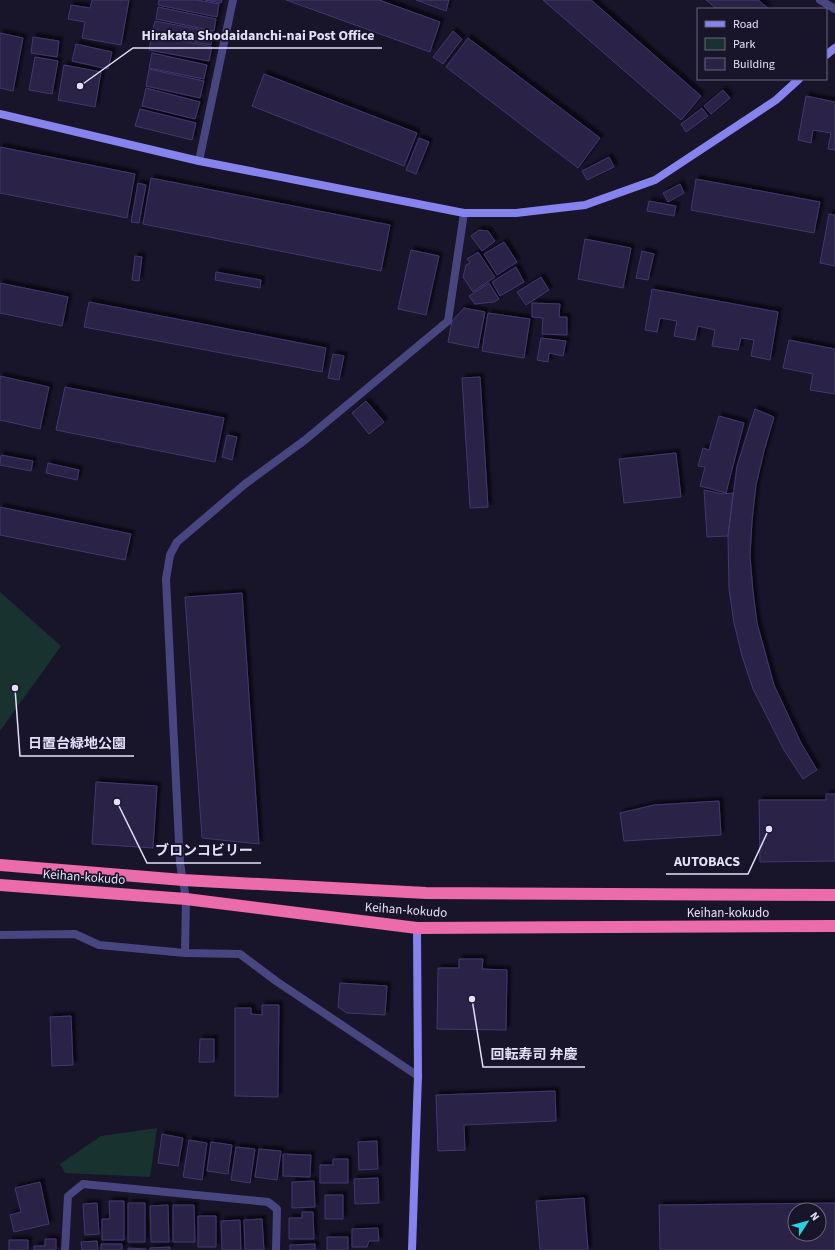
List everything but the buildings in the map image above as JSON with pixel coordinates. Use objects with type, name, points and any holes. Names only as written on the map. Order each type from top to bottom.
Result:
[{"type":"highway","name":"Keihan-kokudo","points":[[0,865],[183,880],[426,893],[835,895]]},
{"type":"highway","name":"Keihan-kokudo","points":[[0,885],[186,899],[417,928],[835,926]]},
{"type":"street","points":[[199,161],[233,0]]},
{"type":"street","points":[[820,0],[835,9]]},
{"type":"street","points":[[827,55],[835,48]]},
{"type":"street","points":[[0,114],[199,161],[464,213],[516,212],[585,205],[655,180],[776,100],[798,80]]},
{"type":"street","points":[[185,952],[186,899],[180,863],[166,579],[170,555],[177,542],[245,484],[305,440],[448,321],[464,213]]},
{"type":"street","points":[[412,1250],[418,1076],[417,928]]},
{"type":"street","points":[[0,935],[76,934],[99,945],[185,952],[240,954],[276,981],[418,1076]]},
{"type":"street","points":[[66,1250],[68,1196],[83,1184],[268,1202],[277,1209],[276,1250]]},
{"type":"green space","points":[[0,592],[61,646],[0,731]]},
{"type":"green space","points":[[157,1128],[150,1177],[65,1173],[60,1164],[101,1136]]},
{"type":"place","name":"Hirakata Shodaidanchi-nai Post Office","points":[[80,86]]},
{"type":"place","name":"日置台緑地公園","points":[[15,688]]},
{"type":"place","name":"ブロンコビリー","points":[[117,802]]},
{"type":"place","name":"AUTOBACS","points":[[769,829]]},
{"type":"place","name":"回転寿司 弁慶","points":[[472,999]]}]
